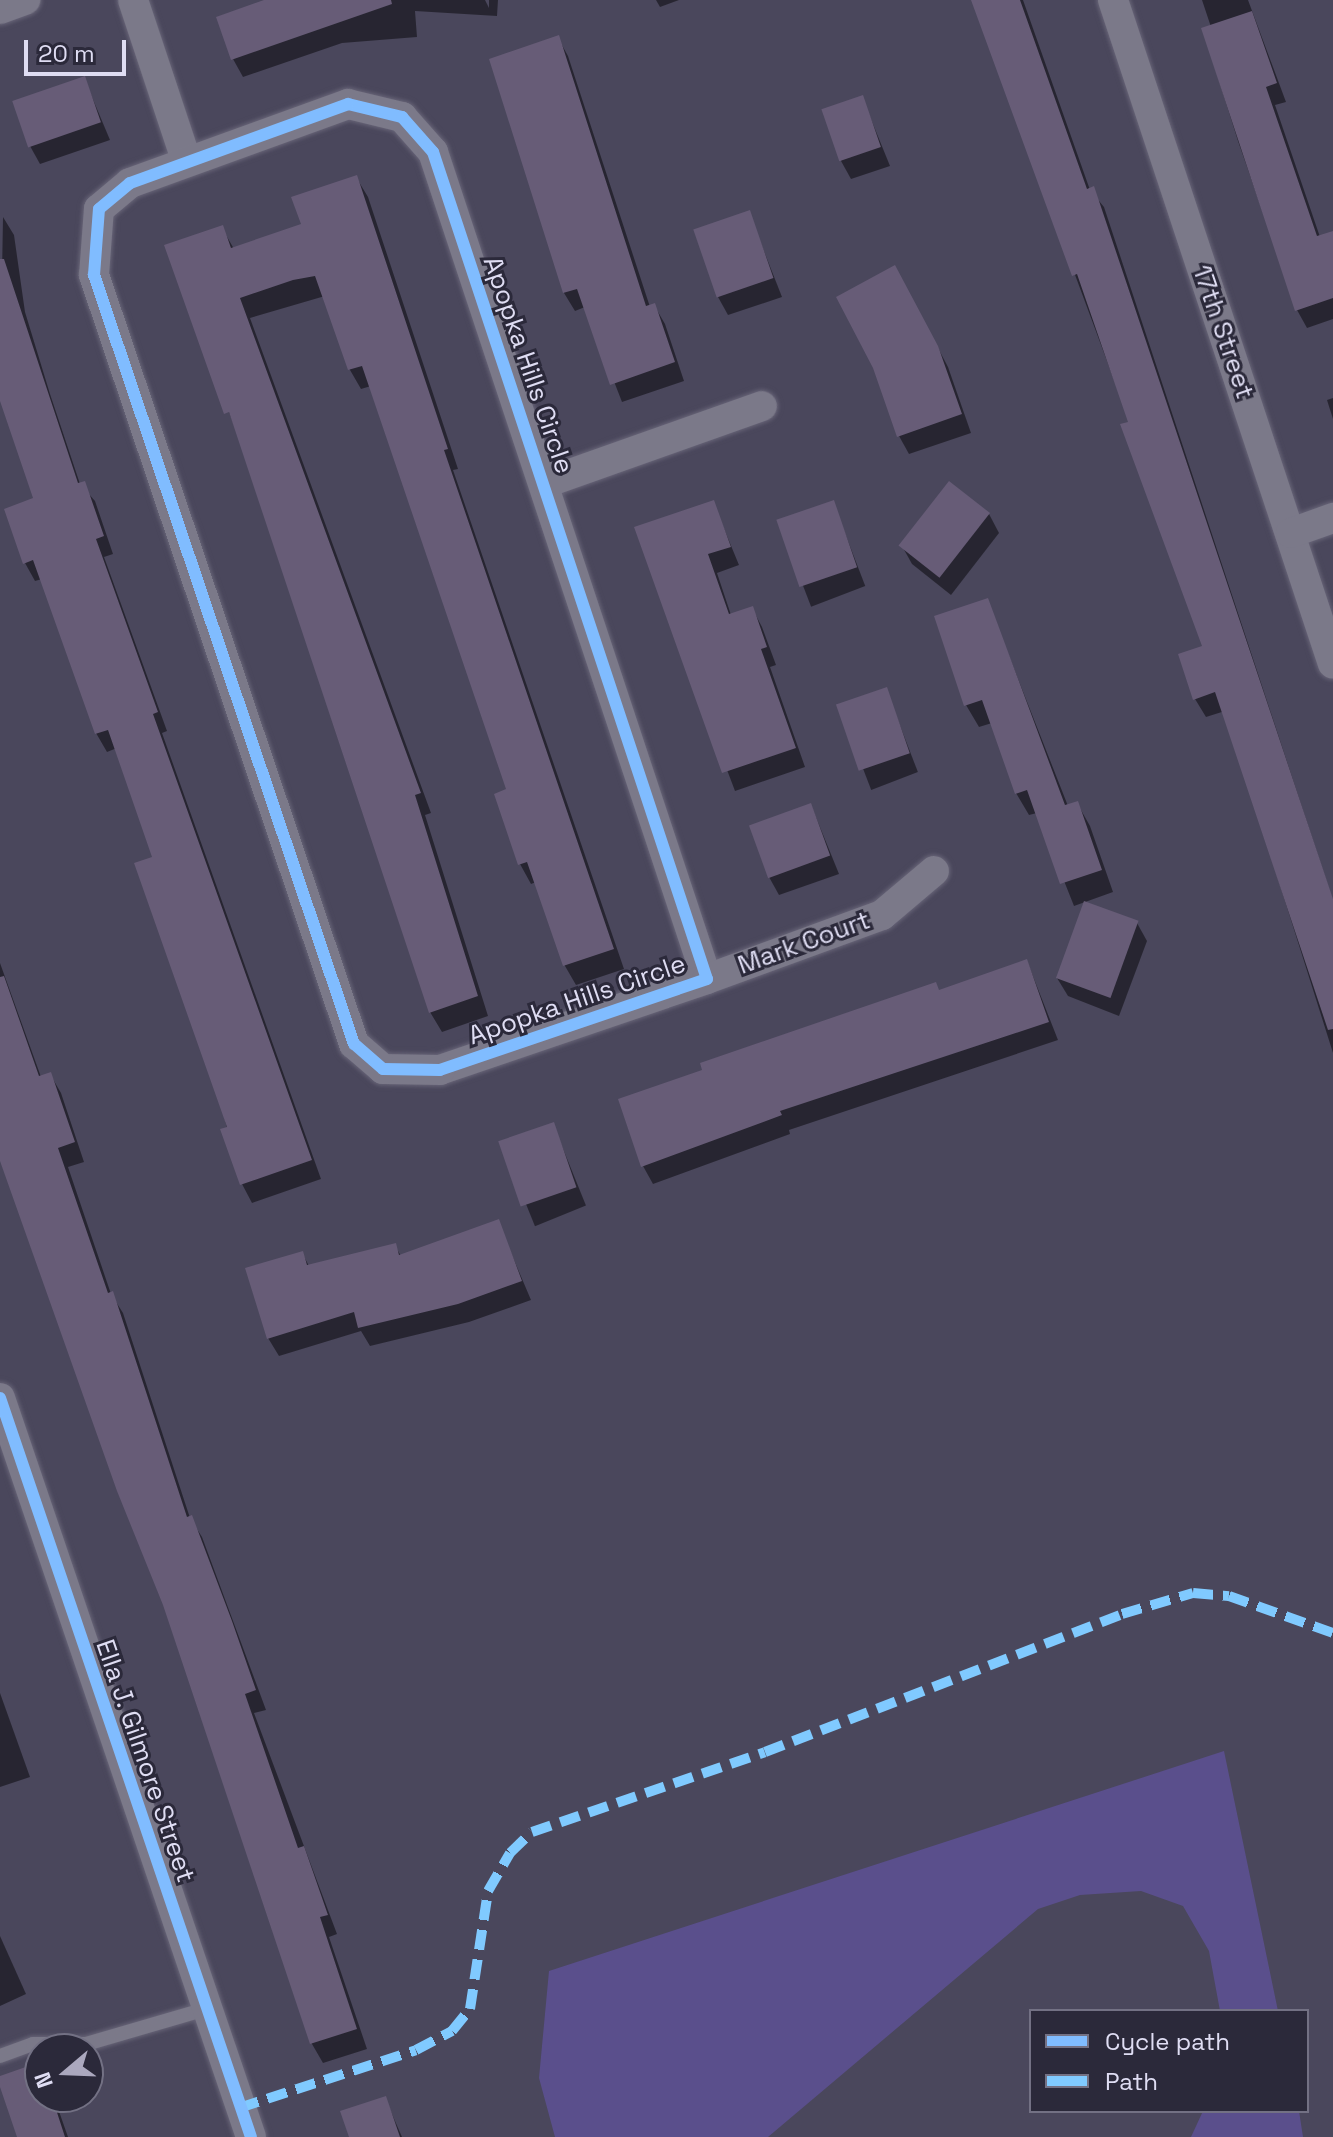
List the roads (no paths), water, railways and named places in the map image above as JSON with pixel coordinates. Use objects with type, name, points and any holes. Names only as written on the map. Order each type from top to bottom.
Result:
[{"type":"street","points":[[0,9],[25,0]]},
{"type":"street","points":[[133,0],[186,159]]},
{"type":"street","name":"17th Street","points":[[1113,0],[1333,664]]},
{"type":"street","name":"Apopka Hills Circle","points":[[348,104],[402,117],[433,152],[545,483],[707,979],[440,1070],[383,1069],[354,1044],[94,275],[99,209],[130,183],[186,159],[348,104]]},
{"type":"street","points":[[545,483],[762,406]]},
{"type":"street","points":[[1291,533],[1333,518]]},
{"type":"street","name":"Mark Court","points":[[707,979],[882,915],[934,871]]},
{"type":"street","name":"Ella J. Gilmore Street","points":[[0,1398],[251,2137]]},
{"type":"lane","points":[[0,2056],[33,2044],[86,2044],[206,2009]]}]
